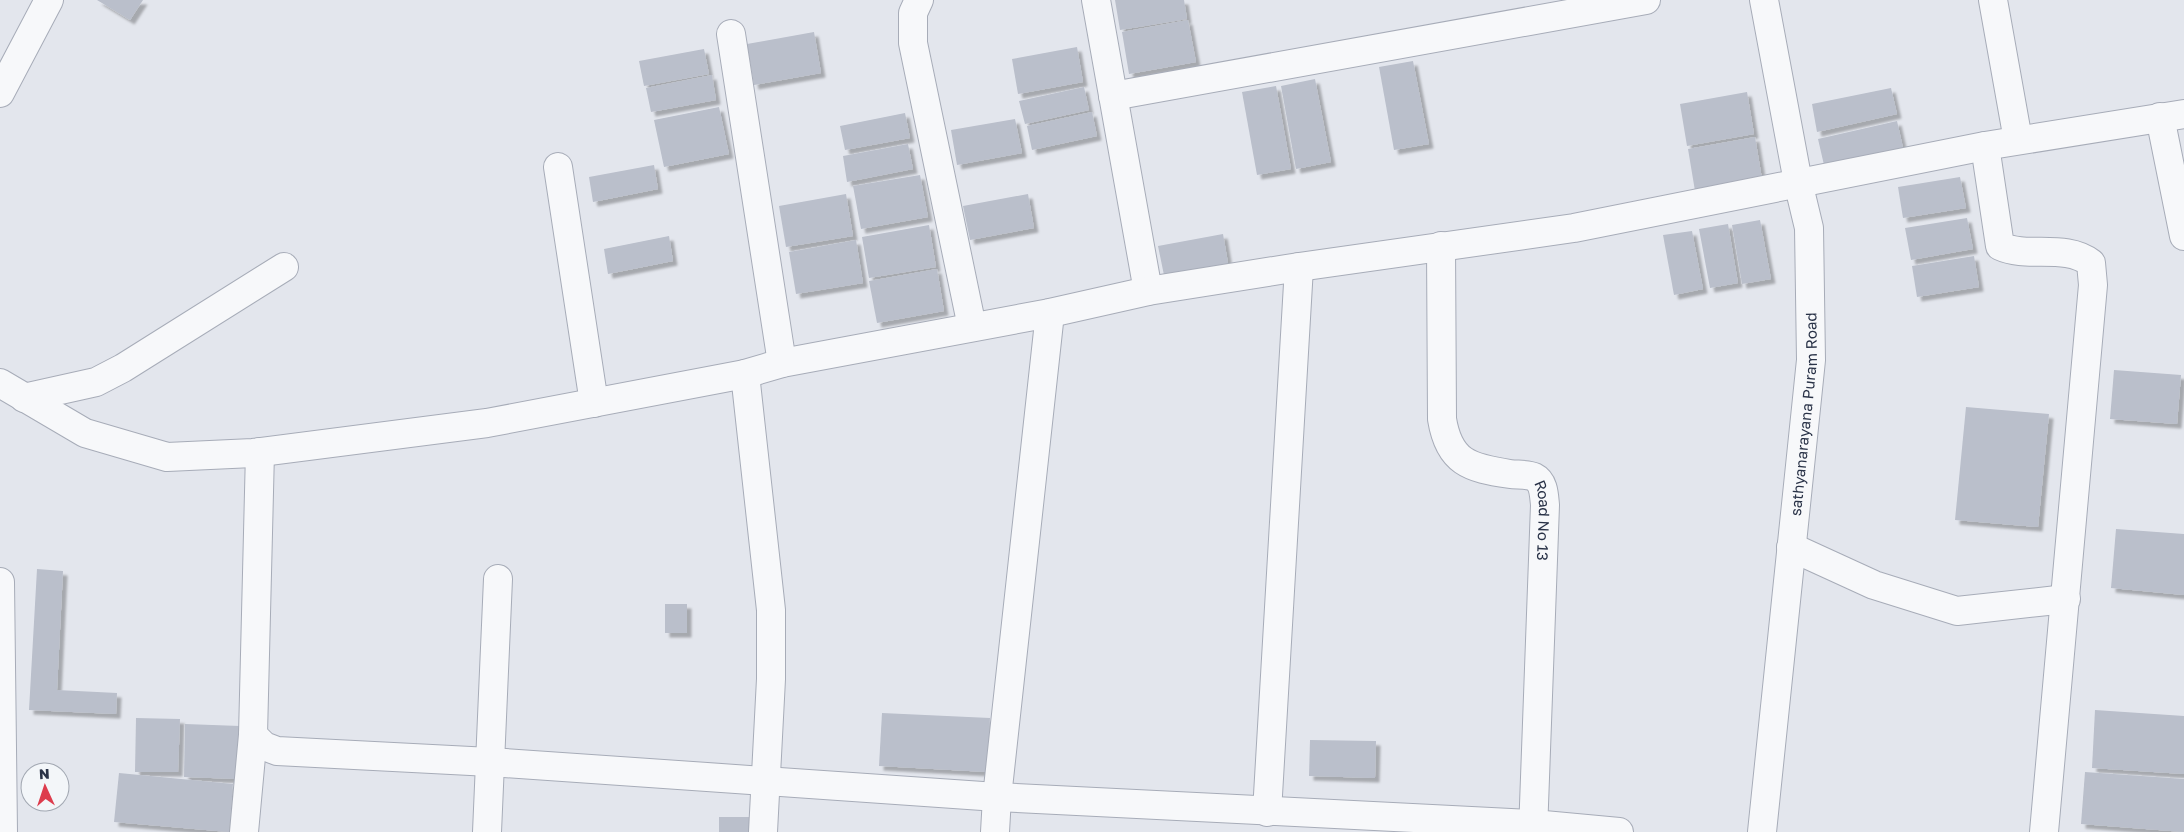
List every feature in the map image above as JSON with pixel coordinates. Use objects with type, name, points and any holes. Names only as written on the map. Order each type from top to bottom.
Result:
[{"type":"street","points":[[0,93],[49,0]]},
{"type":"street","points":[[919,0],[913,13],[912,43],[972,327]]},
{"type":"street","points":[[1096,0],[1148,291]]},
{"type":"street","points":[[1113,96],[1646,0]]},
{"type":"street","name":"sathyanarayana Puram Road","points":[[1762,832],[1811,360],[1809,228],[1798,182],[1764,0]]},
{"type":"street","points":[[1993,0],[2018,140]]},
{"type":"street","points":[[731,34],[782,363]]},
{"type":"street","points":[[0,383],[85,433],[167,458],[260,452],[487,423],[744,374],[782,363],[1050,313],[1148,291],[1440,246],[1574,228],[1985,146],[2172,116],[2184,236]]},
{"type":"street","points":[[1985,146],[2000,246],[2011,252],[2065,253],[2082,257],[2091,263],[2093,285],[2044,832]]},
{"type":"street","points":[[558,167],[594,403]]},
{"type":"street","name":"Road No 13","points":[[1440,246],[1442,419],[1446,440],[1458,458],[1477,467],[1534,476],[1543,487],[1545,505],[1533,828]]},
{"type":"street","points":[[24,398],[96,382],[123,368],[284,267]]},
{"type":"street","points":[[1251,818],[1299,267]]},
{"type":"street","points":[[995,832],[997,797],[1050,313]]},
{"type":"street","points":[[744,374],[771,610],[764,832]]},
{"type":"street","points":[[244,832],[253,735],[260,452]]},
{"type":"street","points":[[1791,547],[1874,585],[1957,611],[2066,599]]},
{"type":"street","points":[[487,832],[498,579]]},
{"type":"street","points":[[0,582],[3,832]]},
{"type":"street","points":[[253,735],[264,746],[278,751],[490,762],[997,797],[1251,818],[1619,832]]},
{"type":"building","points":[[97,0],[143,0],[130,20]]},
{"type":"building","points":[[1115,0],[1184,0],[1187,19],[1120,30]]},
{"type":"building","points":[[1188,20],[1196,62],[1129,74],[1122,32]]},
{"type":"building","points":[[814,32],[821,73],[754,85],[747,44]]},
{"type":"building","points":[[1077,47],[1083,82],[1018,94],[1012,59]]},
{"type":"building","points":[[704,49],[709,74],[644,86],[639,61]]},
{"type":"building","points":[[1413,61],[1429,144],[1394,150],[1379,67]]},
{"type":"building","points":[[712,75],[716,100],[651,112],[646,88]]},
{"type":"building","points":[[1315,79],[1331,162],[1296,169],[1281,86]]},
{"type":"building","points":[[1276,86],[1291,169],[1257,175],[1242,92]]},
{"type":"building","points":[[1084,87],[1089,110],[1025,124],[1019,101]]},
{"type":"building","points":[[1891,88],[1897,114],[1817,132],[1812,104]]},
{"type":"building","points":[[1747,92],[1754,134],[1687,146],[1680,104]]},
{"type":"building","points":[[719,107],[729,154],[664,167],[654,120]]},
{"type":"building","points":[[1092,112],[1097,136],[1032,150],[1027,126]]},
{"type":"building","points":[[905,113],[910,138],[845,150],[840,126]]},
{"type":"building","points":[[1015,119],[1022,153],[957,165],[951,130]]},
{"type":"building","points":[[1897,121],[1903,148],[1824,165],[1818,139]]},
{"type":"building","points":[[1755,137],[1762,179],[1695,191],[1688,149]]},
{"type":"building","points":[[908,144],[913,169],[847,182],[843,156]]},
{"type":"building","points":[[654,165],[658,189],[593,202],[589,177]]},
{"type":"building","points":[[920,175],[928,217],[861,229],[853,186]]},
{"type":"building","points":[[1960,177],[1966,208],[1903,218],[1898,187]]},
{"type":"building","points":[[846,194],[853,236],[786,247],[779,206]]},
{"type":"building","points":[[1028,194],[1034,228],[970,240],[963,206]]},
{"type":"building","points":[[1967,218],[1973,249],[1911,260],[1905,228]]},
{"type":"building","points":[[1760,220],[1771,279],[1742,284],[1732,225]]},
{"type":"building","points":[[1728,224],[1738,283],[1710,288],[1699,229]]},
{"type":"building","points":[[929,225],[936,267],[869,278],[862,237]]},
{"type":"building","points":[[1692,231],[1703,289],[1674,295],[1663,235]]},
{"type":"building","points":[[1223,234],[1229,269],[1165,280],[1158,246]]},
{"type":"building","points":[[669,236],[673,261],[608,274],[604,249]]},
{"type":"building","points":[[856,240],[863,283],[796,294],[789,252]]},
{"type":"building","points":[[1974,256],[1979,287],[1917,297],[1912,266]]},
{"type":"building","points":[[937,269],[944,311],[877,323],[869,281]]},
{"type":"building","points":[[2114,370],[2181,375],[2177,424],[2110,419]]},
{"type":"building","points":[[1966,407],[2049,414],[2038,527],[1955,520]]},
{"type":"building","points":[[2116,529],[2184,534],[2184,595],[2111,588]]},
{"type":"building","points":[[37,569],[63,571],[57,690],[117,693],[116,714],[29,710]]},
{"type":"building","points":[[665,604],[687,604],[687,633],[665,633]]},
{"type":"building","points":[[2095,710],[2184,716],[2184,774],[2092,768]]},
{"type":"building","points":[[882,713],[990,718],[987,772],[879,766]]},
{"type":"building","points":[[136,718],[180,719],[178,772],[135,772]]},
{"type":"building","points":[[185,724],[240,726],[239,779],[184,777]]},
{"type":"building","points":[[1310,740],[1376,741],[1375,778],[1309,776]]},
{"type":"building","points":[[2085,772],[2184,779],[2184,832],[2081,824]]},
{"type":"building","points":[[119,773],[233,784],[229,832],[114,822]]},
{"type":"building","points":[[719,817],[751,817],[751,832],[719,832]]}]
